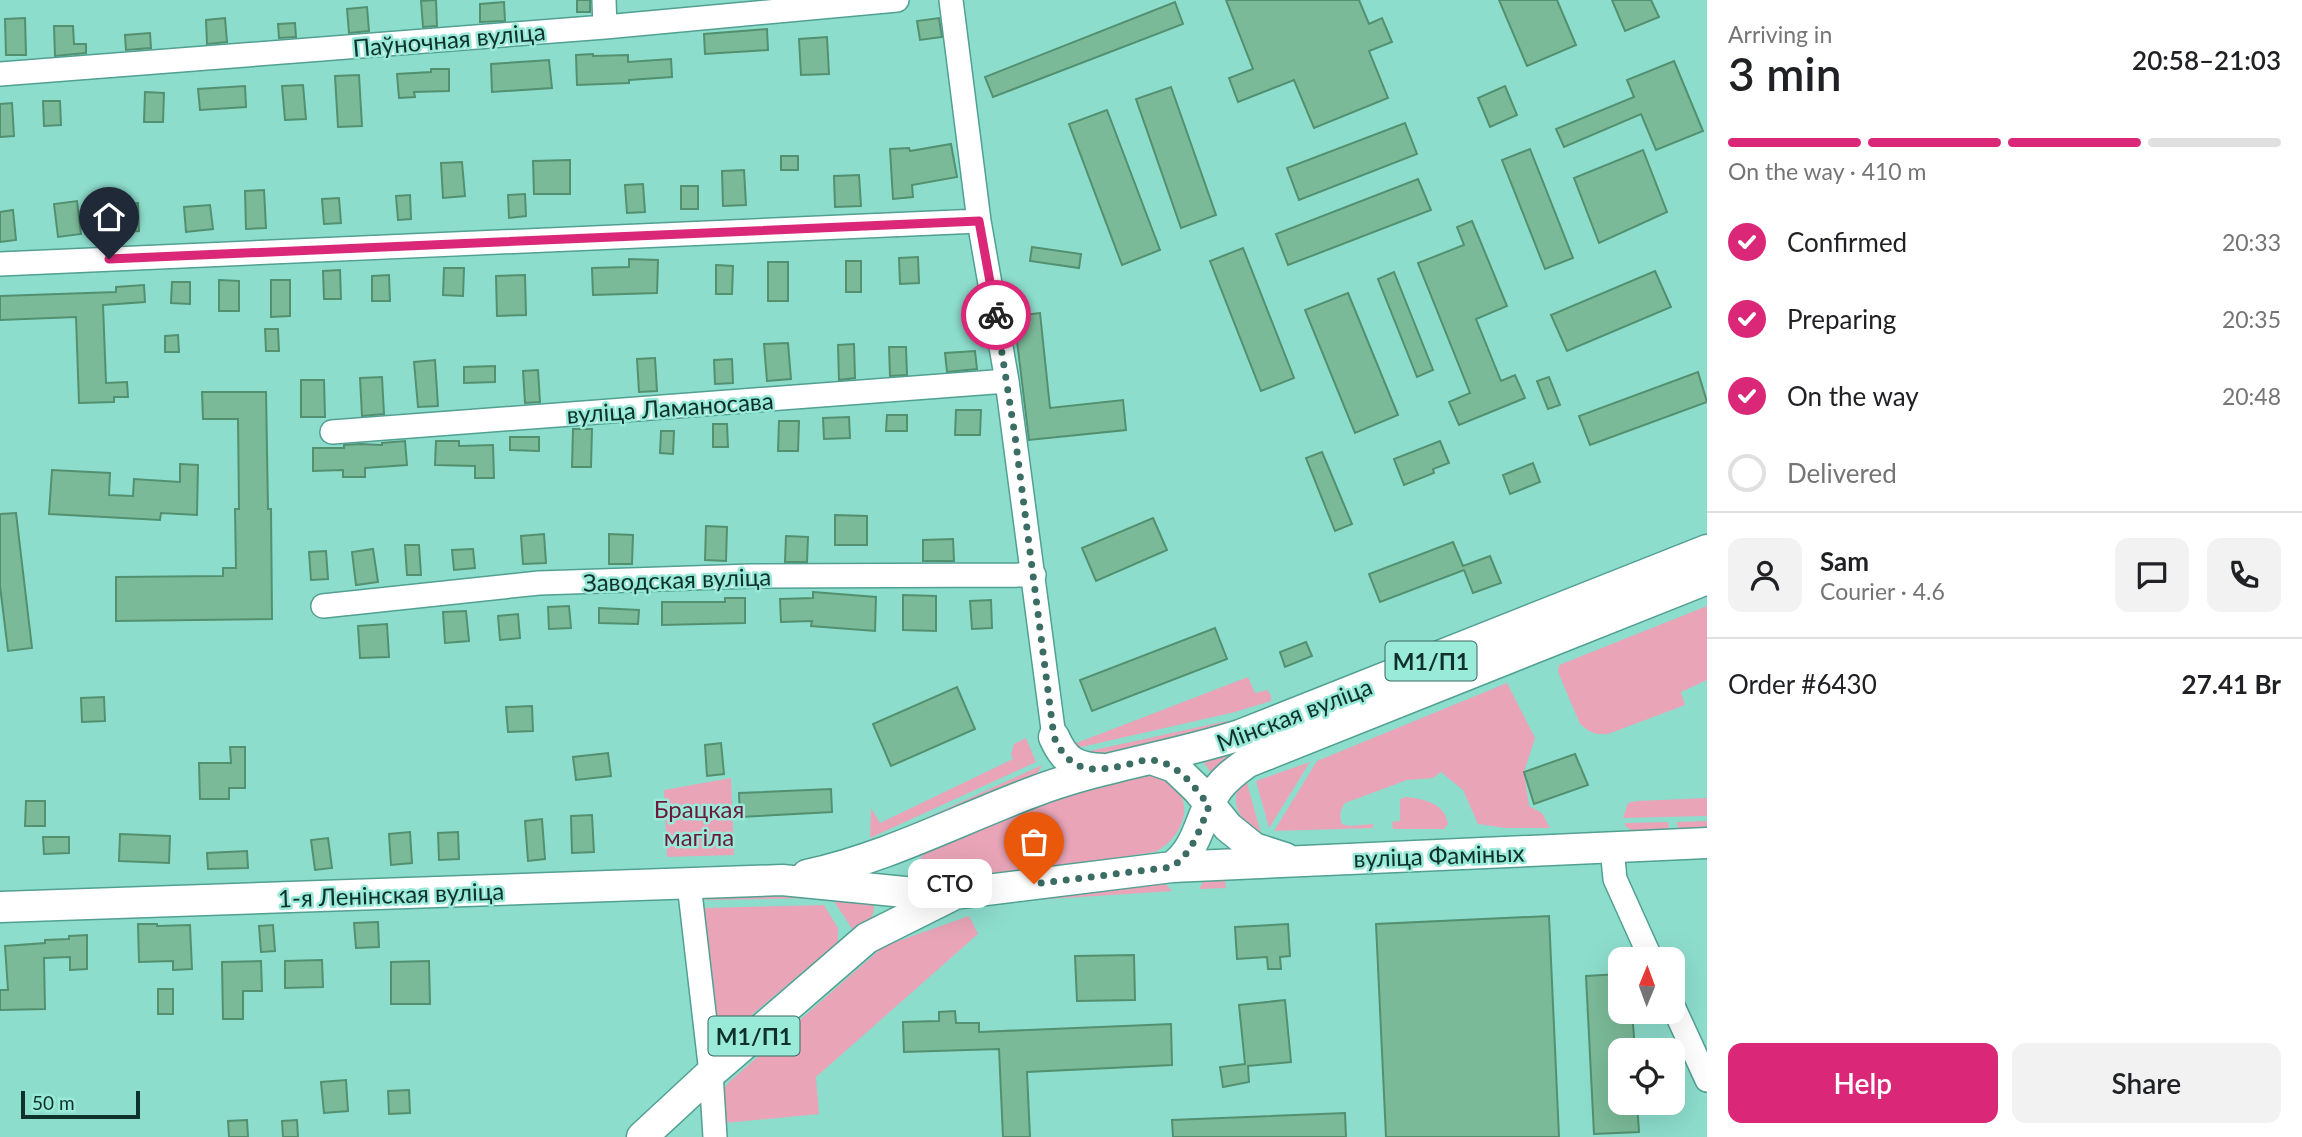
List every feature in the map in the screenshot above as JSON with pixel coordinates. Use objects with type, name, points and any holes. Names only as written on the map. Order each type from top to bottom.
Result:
[{"type":"main road","name":"Мінская вуліца","points":[[1151,760],[1203,747],[1290,717],[1707,550]]},
{"type":"main road","name":"Мінская вуліца","points":[[1209,806],[1219,787],[1248,762],[1707,579]]},
{"type":"main road","points":[[1054,737],[1059,748],[1073,764],[1082,769],[1104,769]]},
{"type":"main road","points":[[1035,791],[1046,781],[1050,772],[1054,737]]},
{"type":"main road","name":"М1/П1","points":[[867,938],[883,911],[890,890],[917,845],[1035,791],[1104,769],[1151,760]]},
{"type":"main road","points":[[1151,760],[1174,767],[1198,790],[1228,827],[1254,848],[1290,860]]},
{"type":"main road","name":"М1/П1","points":[[642,1137],[711,1073],[867,938],[943,894],[1172,867],[1182,859],[1197,838],[1209,806]]},
{"type":"main road","name":"вуліца Фаміных","points":[[1172,867],[1707,842]]},
{"type":"main road","points":[[782,880],[917,845]]},
{"type":"main road","points":[[917,845],[909,871],[913,881],[943,894]]},
{"type":"main road","points":[[782,880],[943,894]]},
{"type":"main road","name":"1-я Ленінская вуліца","points":[[0,907],[782,880]]},
{"type":"street","points":[[604,0],[605,27]]},
{"type":"street","name":"Паўночная вуліца","points":[[0,74],[605,27],[897,0]]},
{"type":"street","points":[[951,0],[979,221],[1007,381],[1054,737]]},
{"type":"street","points":[[0,264],[979,221]]},
{"type":"street","name":"вуліца Ламаносава","points":[[332,432],[1007,381]]},
{"type":"street","name":"Заводская вуліца","points":[[323,606],[538,583],[752,576],[1034,575]]},
{"type":"street","points":[[1612,848],[1615,879],[1646,947]]},
{"type":"street","points":[[689,884],[711,1073],[715,1137]]},
{"type":"street","points":[[1681,1024],[1707,1080]]},
{"type":"green space","points":[[1707,606],[1707,680],[1681,692],[1685,705],[1608,734],[1597,734],[1580,724],[1558,672],[1559,665]]},
{"type":"green space","points":[[1248,677],[1255,693],[1267,690],[1271,701],[1235,712],[1068,750],[1066,747]]},
{"type":"green space","points":[[1507,683],[1535,738],[1524,772],[1529,806],[1542,813],[1550,828],[1505,828],[1478,824],[1463,790],[1441,772],[1433,778],[1407,780],[1345,803],[1340,813],[1342,824],[1373,824],[1373,828],[1274,831],[1317,761]]},
{"type":"green space","points":[[1227,721],[1230,729],[1100,764],[1071,755]]},
{"type":"green space","points":[[1026,738],[1036,762],[870,838],[871,808],[880,823],[1013,759],[1011,754],[1014,744]]},
{"type":"green space","points":[[1238,750],[1240,755],[1215,779],[1203,761]]},
{"type":"green space","points":[[1310,762],[1269,828],[1256,781]]},
{"type":"green space","points":[[1042,765],[1036,776],[834,860]]},
{"type":"green space","points":[[1140,772],[1167,780],[1177,788],[1184,808],[1183,818],[1173,838],[1155,852],[943,885],[928,881],[921,872],[919,861],[925,851],[1029,806]]},
{"type":"green space","points":[[1245,776],[1262,837],[1247,824],[1238,810],[1236,794]]},
{"type":"green space","name":"Брацкая магіла","points":[[731,778],[734,855],[667,857],[664,790]]},
{"type":"green space","points":[[1406,797],[1433,803],[1443,811],[1448,824],[1444,829],[1393,829],[1392,822],[1400,821],[1400,799]]},
{"type":"green space","points":[[1707,798],[1707,816],[1623,818],[1628,803]]},
{"type":"green space","points":[[1707,821],[1707,829],[1678,830],[1677,822]]},
{"type":"green space","points":[[1668,822],[1669,830],[1633,831],[1625,826],[1625,823]]},
{"type":"green space","points":[[1225,878],[1226,888],[1199,889],[1205,879]]},
{"type":"green space","points":[[1164,882],[1172,891],[989,903]]},
{"type":"green space","points":[[823,891],[823,898],[705,900],[708,896]]},
{"type":"green space","points":[[833,891],[873,900],[872,915],[855,933],[833,900]]},
{"type":"green space","points":[[824,905],[838,928],[838,942],[722,1040],[716,1032],[701,908]]},
{"type":"green space","points":[[969,916],[978,934],[816,1077],[819,1114],[724,1123],[723,1090],[729,1082],[884,946]]},
{"type":"building","points":[[436,0],[437,26],[423,27],[421,1]]},
{"type":"building","points":[[577,0],[590,0],[590,12],[577,12]]},
{"type":"building","points":[[1226,0],[1359,0],[1369,24],[1382,18],[1392,42],[1369,51],[1388,98],[1314,128],[1294,80],[1238,102],[1229,78],[1253,69]]},
{"type":"building","points":[[1499,0],[1557,0],[1576,45],[1527,66]]},
{"type":"building","points":[[1612,0],[1651,0],[1659,17],[1625,31]]},
{"type":"building","points":[[504,2],[505,21],[480,22],[480,4]]},
{"type":"building","points":[[1175,2],[1183,24],[993,97],[985,77]]},
{"type":"building","points":[[367,7],[369,31],[349,33],[347,9]]},
{"type":"building","points":[[25,18],[26,55],[6,55],[5,19]]},
{"type":"building","points":[[225,18],[227,42],[207,44],[206,20]]},
{"type":"building","points":[[939,18],[942,37],[920,40],[917,21]]},
{"type":"building","points":[[295,23],[296,37],[279,38],[278,24]]},
{"type":"building","points":[[54,26],[73,26],[74,44],[86,44],[86,53],[55,56]]},
{"type":"building","points":[[767,29],[768,50],[705,54],[704,34]]},
{"type":"building","points":[[150,33],[151,48],[126,50],[125,35]]},
{"type":"building","points":[[827,37],[829,74],[801,75],[799,39]]},
{"type":"building","points":[[576,55],[628,55],[628,62],[671,59],[672,77],[629,80],[629,83],[577,85]]},
{"type":"building","points":[[549,60],[552,88],[492,92],[491,64]]},
{"type":"building","points":[[1674,61],[1703,131],[1656,150],[1641,114],[1564,147],[1556,129],[1634,97],[1627,80]]},
{"type":"building","points":[[431,69],[449,69],[449,91],[414,92],[415,97],[399,98],[397,74],[431,72]]},
{"type":"building","points":[[359,75],[362,126],[338,127],[335,76]]},
{"type":"building","points":[[303,85],[306,119],[285,120],[282,86]]},
{"type":"building","points":[[245,86],[246,107],[200,110],[198,89]]},
{"type":"building","points":[[1505,86],[1517,115],[1490,127],[1478,98]]},
{"type":"building","points":[[1171,87],[1216,215],[1181,228],[1136,99]]},
{"type":"building","points":[[145,92],[164,93],[163,122],[144,122]]},
{"type":"building","points":[[43,101],[60,101],[61,125],[44,126]]},
{"type":"building","points":[[12,103],[14,136],[0,137],[0,104]]},
{"type":"building","points":[[1107,110],[1160,250],[1122,265],[1069,124]]},
{"type":"building","points":[[1405,123],[1417,154],[1299,200],[1287,168]]},
{"type":"building","points":[[951,144],[957,177],[912,185],[913,197],[893,199],[890,149],[909,148],[910,151]]},
{"type":"building","points":[[1530,149],[1573,258],[1545,269],[1502,160]]},
{"type":"building","points":[[1643,150],[1667,212],[1599,243],[1574,178]]},
{"type":"building","points":[[781,156],[798,156],[798,170],[781,170]]},
{"type":"building","points":[[570,160],[570,194],[534,194],[533,161]]},
{"type":"building","points":[[462,162],[465,196],[443,198],[441,163]]},
{"type":"building","points":[[744,170],[746,205],[723,206],[722,171]]},
{"type":"building","points":[[859,175],[861,206],[835,207],[834,176]]},
{"type":"building","points":[[1418,179],[1431,210],[1288,265],[1276,234]]},
{"type":"building","points":[[643,184],[645,212],[627,213],[625,185]]},
{"type":"building","points":[[681,186],[698,186],[698,209],[681,209]]},
{"type":"building","points":[[264,190],[266,228],[246,229],[245,191]]},
{"type":"building","points":[[525,194],[526,216],[509,218],[508,195]]},
{"type":"building","points":[[410,195],[411,219],[398,220],[396,196]]},
{"type":"building","points":[[339,198],[341,223],[324,224],[322,199]]},
{"type":"building","points":[[77,201],[81,234],[58,237],[54,204]]},
{"type":"building","points":[[138,203],[139,231],[124,232],[122,204]]},
{"type":"building","points":[[210,205],[213,229],[186,232],[184,207]]},
{"type":"building","points":[[13,210],[16,240],[0,242],[0,212]]},
{"type":"building","points":[[1472,221],[1507,306],[1476,319],[1501,381],[1515,375],[1525,398],[1459,425],[1449,402],[1470,393],[1418,263],[1464,245],[1457,227]]},
{"type":"building","points":[[1032,247],[1081,254],[1079,268],[1030,261]]},
{"type":"building","points":[[1243,248],[1294,378],[1261,391],[1210,261]]},
{"type":"building","points":[[918,257],[919,283],[900,284],[899,258]]},
{"type":"building","points":[[629,259],[658,260],[657,293],[593,295],[592,268],[629,267]]},
{"type":"building","points":[[846,261],[861,261],[861,292],[846,292]]},
{"type":"building","points":[[768,262],[788,262],[788,301],[768,301]]},
{"type":"building","points":[[716,265],[733,266],[732,294],[716,294]]},
{"type":"building","points":[[444,268],[464,268],[463,296],[443,295]]},
{"type":"building","points":[[340,270],[341,299],[324,299],[323,271]]},
{"type":"building","points":[[1655,271],[1671,307],[1567,351],[1551,315]]},
{"type":"building","points":[[1394,272],[1433,370],[1417,377],[1378,279]]},
{"type":"building","points":[[389,275],[390,301],[372,301],[372,276]]},
{"type":"building","points":[[525,275],[526,315],[497,316],[496,276]]},
{"type":"building","points":[[219,280],[239,281],[239,311],[219,311]]},
{"type":"building","points":[[271,280],[290,280],[290,316],[271,317]]},
{"type":"building","points":[[172,282],[190,282],[190,304],[171,303]]},
{"type":"building","points":[[144,285],[145,302],[103,305],[106,383],[127,382],[128,397],[114,397],[114,402],[79,403],[76,317],[0,320],[0,296],[116,292],[116,287]]},
{"type":"building","points":[[1348,293],[1398,415],[1355,433],[1305,310]]},
{"type":"building","points":[[1040,313],[1050,408],[1123,400],[1126,430],[1029,440],[1014,316]]},
{"type":"building","points":[[265,329],[278,329],[279,351],[266,351]]},
{"type":"building","points":[[178,335],[179,352],[165,352],[165,336]]},
{"type":"building","points":[[788,343],[791,379],[767,381],[764,344]]},
{"type":"building","points":[[854,344],[855,378],[839,380],[838,345]]},
{"type":"building","points":[[889,347],[906,347],[907,375],[890,376]]},
{"type":"building","points":[[975,351],[977,369],[947,372],[945,353]]},
{"type":"building","points":[[655,358],[657,391],[639,392],[637,359]]},
{"type":"building","points":[[732,359],[733,383],[715,384],[714,360]]},
{"type":"building","points":[[435,360],[438,406],[418,407],[414,362]]},
{"type":"building","points":[[495,366],[495,382],[464,383],[464,367]]},
{"type":"building","points":[[538,370],[540,402],[525,403],[523,371]]},
{"type":"building","points":[[1698,372],[1707,402],[1590,445],[1579,416]]},
{"type":"building","points":[[382,377],[384,414],[362,416],[360,378]]},
{"type":"building","points":[[1549,377],[1560,405],[1548,409],[1537,381]]},
{"type":"building","points":[[301,380],[324,380],[325,417],[301,417]]},
{"type":"building","points":[[202,392],[266,392],[272,619],[116,621],[116,577],[223,576],[223,568],[236,568],[235,509],[239,509],[238,419],[203,419]]},
{"type":"building","points":[[956,410],[981,410],[980,435],[955,435]]},
{"type":"building","points":[[887,415],[907,415],[907,431],[886,431]]},
{"type":"building","points":[[849,417],[850,438],[824,439],[823,418]]},
{"type":"building","points":[[779,421],[799,421],[798,451],[778,451]]},
{"type":"building","points":[[713,424],[727,424],[728,447],[713,447]]},
{"type":"building","points":[[573,429],[592,429],[591,467],[572,467]]},
{"type":"building","points":[[661,431],[674,431],[673,454],[660,453]]},
{"type":"building","points":[[510,437],[539,437],[539,451],[510,450]]},
{"type":"building","points":[[405,441],[407,465],[365,468],[365,477],[343,477],[343,470],[313,471],[313,448],[344,448],[344,445],[382,445]]},
{"type":"building","points":[[436,441],[459,441],[459,446],[493,445],[494,478],[475,478],[475,466],[435,465]]},
{"type":"building","points":[[1440,441],[1449,463],[1433,469],[1434,473],[1404,485],[1394,459]]},
{"type":"building","points":[[1322,452],[1352,524],[1335,531],[1306,458]]},
{"type":"building","points":[[1533,463],[1540,482],[1510,494],[1503,475]]},
{"type":"building","points":[[180,464],[198,465],[197,515],[161,513],[160,520],[49,514],[52,470],[110,473],[109,495],[133,496],[134,479],[180,482]]},
{"type":"building","points":[[16,513],[32,648],[8,651],[0,586],[0,514]]},
{"type":"building","points":[[835,515],[867,516],[867,545],[835,545]]},
{"type":"building","points":[[1153,518],[1167,550],[1096,581],[1082,548]]},
{"type":"building","points":[[706,526],[727,527],[726,561],[705,560]]},
{"type":"building","points":[[544,534],[546,563],[523,564],[521,536]]},
{"type":"building","points":[[609,534],[633,535],[632,564],[609,564]]},
{"type":"building","points":[[786,536],[808,537],[807,562],[785,562]]},
{"type":"building","points":[[953,539],[954,561],[923,561],[923,540]]},
{"type":"building","points":[[1453,542],[1463,566],[1490,556],[1501,583],[1473,593],[1464,570],[1380,602],[1369,574]]},
{"type":"building","points":[[405,545],[419,545],[421,575],[407,575]]},
{"type":"building","points":[[373,549],[378,582],[356,585],[352,552]]},
{"type":"building","points":[[473,549],[475,568],[454,570],[452,550]]},
{"type":"building","points":[[326,551],[328,579],[311,580],[309,552]]},
{"type":"building","points":[[813,592],[876,597],[875,631],[811,626],[812,621],[781,622],[780,599],[813,598]]},
{"type":"building","points":[[903,595],[936,596],[936,631],[903,630]]},
{"type":"building","points":[[725,598],[745,598],[745,623],[662,625],[662,602],[725,602]]},
{"type":"building","points":[[991,600],[992,628],[972,629],[970,601]]},
{"type":"building","points":[[569,606],[571,628],[549,629],[548,607]]},
{"type":"building","points":[[599,608],[639,610],[638,624],[599,623]]},
{"type":"building","points":[[466,611],[469,641],[445,643],[443,612]]},
{"type":"building","points":[[518,614],[520,638],[500,640],[498,616]]},
{"type":"building","points":[[387,624],[389,657],[360,658],[358,626]]},
{"type":"building","points":[[1215,628],[1227,659],[1092,711],[1080,680]]},
{"type":"building","points":[[1306,642],[1312,656],[1285,667],[1280,652]]},
{"type":"building","points":[[957,687],[975,729],[891,766],[873,724]]},
{"type":"building","points":[[104,697],[105,721],[82,722],[81,698]]},
{"type":"building","points":[[532,706],[533,731],[508,732],[506,707]]},
{"type":"building","points":[[721,743],[724,774],[707,776],[705,745]]},
{"type":"building","points":[[230,747],[245,747],[245,788],[229,788],[229,799],[200,799],[199,763],[231,763]]},
{"type":"building","points":[[608,753],[611,776],[576,780],[573,757]]},
{"type":"building","points":[[1575,754],[1588,785],[1534,804],[1524,772]]},
{"type":"building","points":[[831,789],[832,812],[740,817],[739,793]]},
{"type":"building","points":[[26,801],[45,801],[45,826],[25,826]]},
{"type":"building","points":[[592,815],[594,852],[572,853],[571,816]]},
{"type":"building","points":[[542,819],[545,859],[528,861],[525,821]]},
{"type":"building","points":[[410,832],[412,863],[391,865],[389,834]]},
{"type":"building","points":[[458,832],[459,859],[439,860],[438,833]]},
{"type":"building","points":[[120,834],[170,836],[169,863],[119,861]]},
{"type":"building","points":[[43,837],[69,837],[69,853],[44,854]]},
{"type":"building","points":[[328,838],[332,868],[315,870],[311,840]]},
{"type":"building","points":[[247,851],[248,868],[208,869],[207,853]]},
{"type":"building","points":[[1549,916],[1559,1137],[1386,1137],[1376,924]]},
{"type":"building","points":[[378,922],[379,947],[356,948],[354,923]]},
{"type":"building","points":[[138,924],[190,925],[192,969],[173,970],[173,961],[139,962]]},
{"type":"building","points":[[1288,924],[1290,956],[1280,957],[1281,969],[1268,969],[1267,957],[1237,959],[1235,927]]},
{"type":"building","points":[[273,925],[275,951],[261,952],[259,926]]},
{"type":"building","points":[[87,935],[87,969],[70,970],[70,957],[44,958],[45,1009],[0,1010],[0,990],[8,990],[5,946],[45,943],[45,940]]},
{"type":"building","points":[[1134,955],[1135,1000],[1077,1001],[1075,956]]},
{"type":"building","points":[[322,960],[323,987],[285,988],[285,961]]},
{"type":"building","points":[[261,961],[262,991],[243,991],[243,1019],[223,1019],[222,962]]},
{"type":"building","points":[[429,961],[430,1004],[391,1004],[391,962]]},
{"type":"building","points":[[1608,975],[1608,1024],[1633,1024],[1634,1038],[1608,1038],[1608,1115],[1638,1115],[1639,1132],[1594,1134],[1586,976]]},
{"type":"building","points":[[158,989],[173,989],[173,1014],[158,1014]]},
{"type":"building","points":[[1285,1000],[1291,1062],[1248,1066],[1249,1082],[1223,1087],[1220,1067],[1245,1064],[1239,1005]]},
{"type":"building","points":[[955,1011],[956,1023],[979,1023],[979,1032],[1171,1024],[1172,1065],[1027,1072],[1030,1137],[1003,1137],[999,1049],[904,1052],[903,1022],[939,1021],[939,1012]]},
{"type":"building","points":[[346,1080],[348,1111],[324,1113],[321,1082]]},
{"type":"building","points":[[409,1090],[410,1113],[389,1114],[388,1091]]},
{"type":"building","points":[[1345,1113],[1346,1137],[1173,1137],[1172,1120]]},
{"type":"building","points":[[247,1120],[248,1137],[229,1137],[228,1121]]},
{"type":"building","points":[[297,1120],[298,1137],[283,1137],[282,1121]]},
{"type":"way so far","points":[[996,315],[1015,436],[1054,737],[1059,748],[1073,764],[1082,769],[1104,769],[1151,760],[1174,767],[1198,790],[1209,806],[1197,838],[1182,859],[1172,867],[1034,884]]},
{"type":"place","name":"СТО","points":[[1034,884]]},
{"type":"route","points":[[109,259],[979,221],[996,315]]}]
